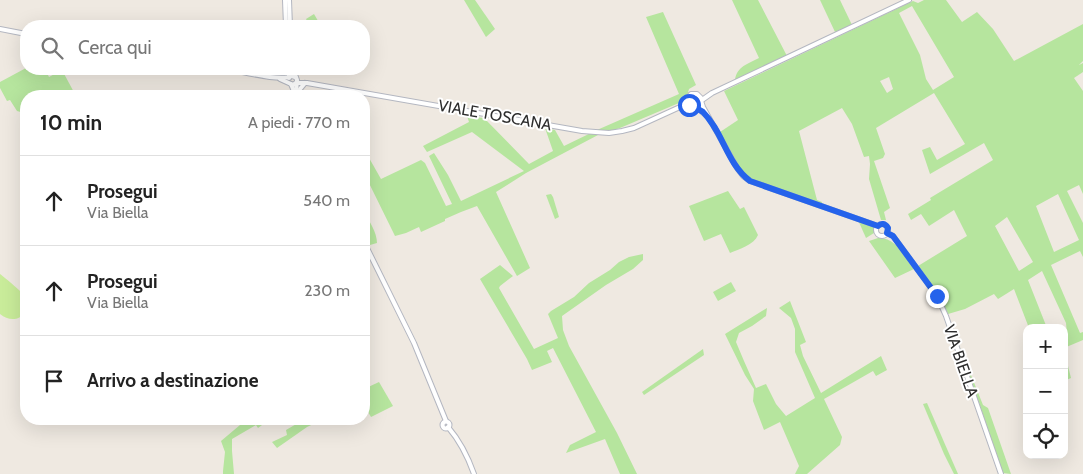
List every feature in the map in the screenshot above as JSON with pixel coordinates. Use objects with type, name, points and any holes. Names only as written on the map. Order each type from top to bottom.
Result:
[{"type":"street","points":[[286,0],[286,20]]},
{"type":"street","points":[[289,0],[290,20]]},
{"type":"street","name":"VIALE TOSCANA","points":[[680,107],[700,105],[701,101],[712,93],[909,0]]},
{"type":"street","points":[[0,30],[20,33]]},
{"type":"street","points":[[261,75],[278,78],[293,85],[296,79]]},
{"type":"street","points":[[291,75],[290,82],[294,90]]},
{"type":"street","points":[[294,75],[297,90]]},
{"type":"street","points":[[290,82],[292,76],[296,79]]},
{"type":"street","name":"VIALE TOSCANA","points":[[296,79],[352,90]]},
{"type":"street","points":[[300,90],[306,82]]},
{"type":"street","name":"VIALE TOSCANA","points":[[370,93],[599,133],[620,132],[634,128],[680,107],[691,94],[712,93]]},
{"type":"street","points":[[697,94],[700,96],[712,123],[743,176],[750,181],[878,226],[885,225],[888,228],[887,233],[882,236],[878,234],[876,231],[878,226]]},
{"type":"street","points":[[688,99],[688,104],[701,111],[712,123]]},
{"type":"street","name":"VIA BIELLA","points":[[887,233],[893,236],[937,296],[946,316],[1001,474]]},
{"type":"street","points":[[370,254],[414,343],[446,421],[442,424],[445,428],[448,427],[460,442],[474,474]]},
{"type":"green space","points":[[464,0],[475,0],[495,29],[486,37]]},
{"type":"green space","points":[[732,0],[758,0],[787,56],[735,80],[741,68],[759,58]]},
{"type":"green space","points":[[820,0],[840,0],[852,25],[835,32]]},
{"type":"green space","points":[[924,0],[946,0],[962,22],[977,12],[993,29],[1014,61],[1083,24],[1083,61],[1079,65],[1083,63],[1083,72],[1074,78],[1083,91],[1083,194],[1079,185],[1067,191],[1083,223],[1083,257],[1080,251],[1051,265],[1080,333],[1083,332],[1083,340],[1068,346],[1068,324],[1066,324],[1042,271],[1028,280],[1045,324],[1027,324],[1014,289],[998,299],[994,294],[965,309],[948,314],[938,295],[918,266],[967,236],[954,210],[929,226],[921,214],[911,220],[908,214],[931,200],[930,198],[993,160],[984,143],[930,174],[922,150],[930,147],[937,160],[965,144],[934,93],[876,128],[885,154],[883,158],[874,161],[890,208],[884,212],[886,220],[881,220],[869,179],[869,156],[864,157],[852,124],[842,108],[799,131],[817,200],[822,202],[822,207],[751,180],[737,164],[720,132],[738,120],[724,91],[913,1],[918,3]],"holes":[[[912,6],[954,77],[933,90],[926,79],[920,55],[899,13]],[[889,77],[893,89],[887,93],[880,81]],[[1058,194],[1079,240],[1054,252],[1036,206]],[[1007,217],[1033,262],[1019,271],[995,226]]]},
{"type":"green space","points":[[663,12],[696,85],[689,89],[686,100],[620,128],[598,135],[526,173],[496,192],[530,268],[517,276],[477,206],[445,219],[445,221],[421,232],[419,227],[395,236],[370,185],[370,160],[381,179],[421,160],[425,163],[446,206],[452,204],[429,156],[434,153],[461,201],[524,171],[472,132],[427,152],[423,146],[469,122],[467,116],[484,118],[529,164],[553,151],[545,128],[555,130],[564,146],[679,94],[646,17]]},
{"type":"green space","points":[[314,14],[318,20],[307,20]]},
{"type":"green space","points":[[20,71],[20,75],[48,75],[49,77],[53,75],[65,75],[73,90],[20,90],[20,112],[17,111],[10,100],[7,101],[0,88],[0,82]]},
{"type":"green space","points":[[728,191],[740,209],[744,207],[758,235],[750,244],[730,253],[721,234],[704,241],[689,206]]},
{"type":"green space","points":[[551,194],[559,217],[555,219],[546,195]]},
{"type":"green space","points":[[858,220],[874,227],[874,233],[866,238]]},
{"type":"green space","points":[[370,223],[377,239],[377,243],[370,245]]},
{"type":"green space","points":[[878,238],[895,244],[914,269],[895,278],[869,241]]},
{"type":"green space","points":[[643,254],[643,260],[633,269],[606,285],[562,316],[563,330],[569,346],[617,433],[637,474],[620,474],[605,439],[566,453],[570,445],[596,432],[553,348],[547,351],[552,362],[532,370],[480,279],[500,265],[513,276],[499,288],[534,349],[558,338],[548,314],[551,311],[574,297],[589,283],[619,262],[629,257]]},
{"type":"green space","points":[[0,274],[20,291],[20,317],[11,319],[0,314]]},
{"type":"green space","points":[[731,282],[736,291],[718,301],[713,292]]},
{"type":"green space","points":[[790,301],[806,342],[800,345],[803,356],[821,393],[881,356],[887,370],[876,376],[873,371],[824,399],[842,437],[840,445],[807,474],[795,474],[799,466],[780,422],[764,430],[753,401],[754,389],[725,334],[767,308],[766,316],[739,333],[736,342],[756,388],[766,384],[776,404],[786,416],[815,398],[795,352],[795,329],[791,318],[779,308]]},
{"type":"green space","points":[[959,345],[983,405],[988,408],[1011,474],[1003,473]]},
{"type":"green space","points":[[703,349],[704,355],[644,395],[642,392]]},
{"type":"green space","points":[[1068,366],[1071,378],[1068,379]]},
{"type":"green space","points":[[379,382],[393,406],[371,417],[370,415],[370,386]]},
{"type":"green space","points":[[927,403],[958,474],[954,474],[944,454],[923,404]]},
{"type":"green space","points":[[240,425],[256,425],[232,439],[234,474],[223,474],[225,452],[221,441]]},
{"type":"green space","points":[[295,425],[311,425],[277,448],[272,442],[287,435],[286,430]]},
{"type":"route","points":[[689,105],[701,111],[712,123],[737,168],[750,181],[878,226],[885,225],[888,228],[887,233],[893,236],[937,296]]}]
